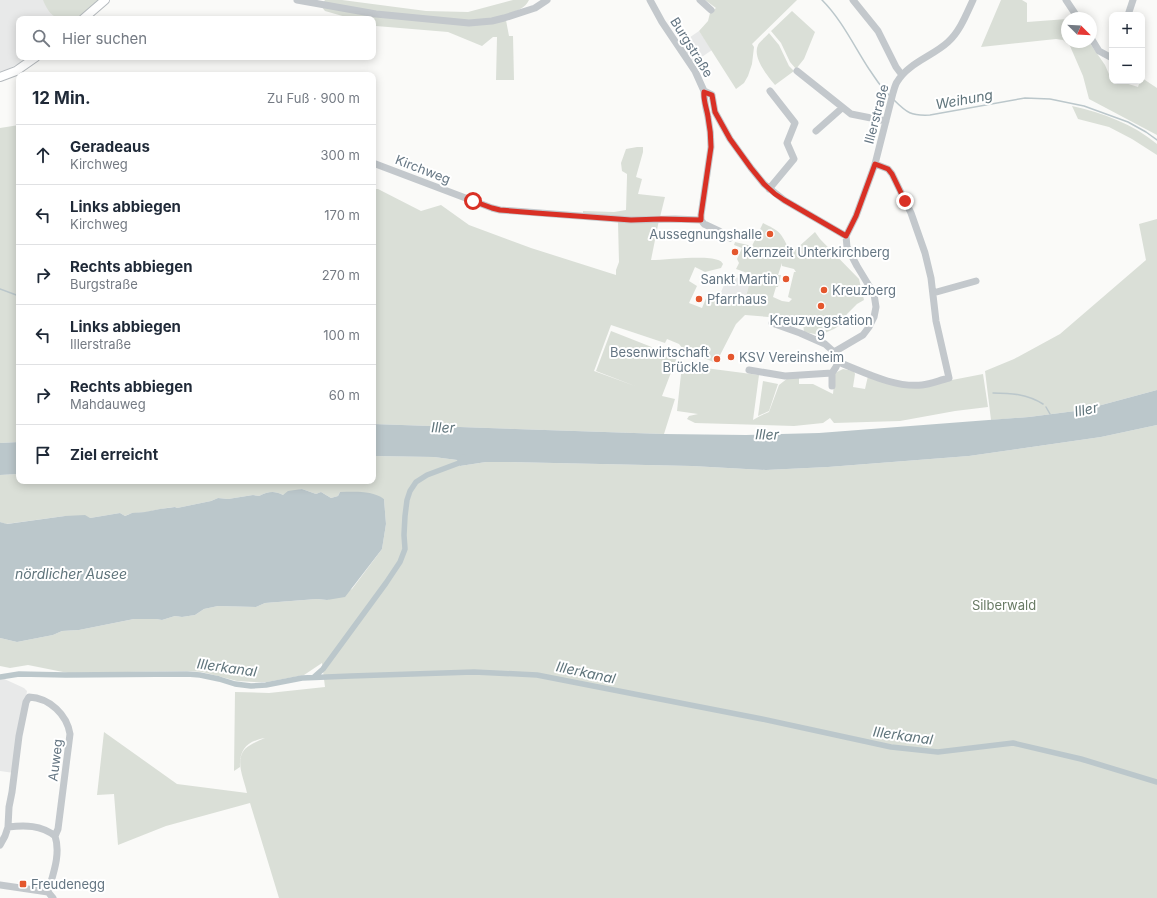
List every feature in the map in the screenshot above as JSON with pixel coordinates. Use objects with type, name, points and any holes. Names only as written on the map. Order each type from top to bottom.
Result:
[{"type":"main road","points":[[86,16],[105,0]]},
{"type":"main road","points":[[19,72],[33,60]]},
{"type":"main road","points":[[0,77],[16,73]]},
{"type":"street","points":[[297,0],[376,14],[469,23],[492,21],[527,11],[547,0]]},
{"type":"street","name":"Burgstraße","points":[[650,0],[662,22],[695,71],[704,92],[712,95],[715,112],[730,139],[751,168],[770,188],[792,205],[846,236]]},
{"type":"street","points":[[700,0],[711,10]]},
{"type":"street","points":[[853,0],[878,31],[896,67],[902,75]]},
{"type":"street","name":"Illerstraße","points":[[846,236],[856,216],[875,164],[897,82],[911,67],[947,43],[956,33],[973,0]]},
{"type":"street","points":[[1066,0],[1074,12]]},
{"type":"street","points":[[1129,12],[1133,0]]},
{"type":"street","points":[[1097,48],[1099,51],[1109,56]]},
{"type":"street","points":[[797,71],[851,114],[886,122]]},
{"type":"street","points":[[770,90],[795,123],[787,143],[794,159],[770,188]]},
{"type":"street","points":[[704,92],[711,136],[711,147],[701,220],[704,224],[730,238]]},
{"type":"street","points":[[816,131],[842,108]]},
{"type":"street","name":"Kirchweg","points":[[376,164],[500,210],[631,220],[701,220]]},
{"type":"street","points":[[838,362],[889,382],[909,386],[923,385],[949,378],[936,321],[931,278],[925,253],[911,213],[892,174],[888,169],[875,164]]},
{"type":"street","points":[[834,352],[863,335],[870,327],[876,307],[874,294],[847,247],[846,236]]},
{"type":"street","points":[[933,293],[976,281]]},
{"type":"street","points":[[772,323],[825,344],[834,352],[838,362],[832,373],[832,386]]},
{"type":"street","points":[[749,370],[785,376],[832,373]]},
{"type":"street","name":"Auweg","points":[[0,845],[8,827],[8,807],[12,792],[19,736],[27,700],[29,697],[34,697],[57,709],[66,720],[70,734],[58,828],[55,836],[57,842],[56,862],[48,892]]},
{"type":"street","points":[[8,827],[34,826],[48,831],[55,836]]},
{"type":"street","points":[[0,885],[48,892],[53,898]]},
{"type":"shaded area","points":[[0,0],[62,0],[74,16],[16,16],[16,60],[24,60],[0,73]]},
{"type":"shaded area","points":[[699,31],[712,50],[693,63],[680,44]]},
{"type":"shaded area","points":[[728,275],[750,281],[750,286],[743,300],[723,313],[713,312]]},
{"type":"shaded area","points":[[0,677],[24,688],[27,691],[14,773],[0,771]]},
{"type":"green space","points":[[43,0],[100,0],[83,16],[54,16]]},
{"type":"green space","points":[[325,0],[342,0],[426,11],[468,12],[513,0],[529,0],[522,8],[505,15],[509,36],[513,36],[514,80],[496,80],[497,37],[493,37],[482,46],[448,32],[376,26],[376,16],[342,16],[325,11],[321,6]]},
{"type":"green space","points":[[705,0],[797,0],[752,44],[754,47],[752,64],[748,76],[744,83],[736,89],[699,31],[708,21],[710,13],[716,8]]},
{"type":"green space","points":[[1001,0],[1022,0],[1027,3],[1027,22],[1061,19],[1061,40],[981,47]]},
{"type":"green space","points":[[792,11],[815,32],[804,59],[796,69],[790,62],[781,43],[771,31]]},
{"type":"green space","points":[[769,33],[779,45],[789,66],[794,71],[775,85],[759,61],[757,55],[758,45]]},
{"type":"green space","points":[[1071,48],[1093,48],[1105,65],[1109,74],[1109,84],[1128,84],[1138,87],[1139,84],[1145,84],[1145,80],[1157,88],[1157,135],[1089,99],[1083,76]]},
{"type":"green space","points":[[1072,106],[1095,112],[1128,125],[1157,144],[1157,155],[1132,139],[1109,127],[1078,119]]},
{"type":"green space","points":[[16,125],[16,442],[0,443],[0,128]]},
{"type":"green space","points":[[643,147],[636,177],[642,179],[638,194],[665,197],[660,217],[631,218],[583,215],[583,211],[614,212],[626,210],[627,174],[622,171],[621,163],[626,149]]},
{"type":"green space","points":[[376,189],[421,211],[441,205],[469,225],[531,248],[616,275],[619,262],[618,222],[659,220],[651,260],[704,258],[718,260],[723,264],[721,268],[705,272],[695,267],[689,281],[697,286],[689,303],[702,308],[707,296],[717,301],[719,296],[738,304],[744,298],[750,282],[750,274],[736,269],[739,263],[737,259],[742,248],[734,245],[735,242],[752,246],[763,223],[778,232],[788,247],[795,250],[815,232],[859,279],[864,300],[857,304],[847,314],[842,324],[834,329],[820,335],[804,332],[803,322],[794,319],[745,315],[736,324],[716,363],[684,350],[679,344],[667,339],[665,343],[611,325],[594,371],[635,386],[596,371],[611,331],[677,357],[662,396],[675,399],[664,434],[376,424]],"holes":[[[782,263],[782,266],[794,269],[796,272],[794,272],[788,297],[792,299],[789,302],[773,297],[776,287],[778,287],[781,275],[778,275]]]},
{"type":"green space","points":[[1157,219],[1157,390],[1083,410],[991,420],[985,371],[1014,359],[1060,334],[1146,260],[1139,224]]},
{"type":"green space","points":[[682,365],[759,375],[753,420],[769,412],[779,385],[788,378],[799,378],[799,384],[813,384],[833,394],[835,373],[843,369],[854,371],[853,387],[865,389],[868,376],[925,387],[983,374],[988,407],[955,411],[900,421],[834,423],[830,418],[823,423],[794,426],[695,423],[687,419],[689,416],[698,414],[677,411]]},
{"type":"green space","points":[[763,381],[778,384],[769,411],[758,416]]},
{"type":"green space","name":"Silberwald","points":[[1157,425],[1157,898],[279,898],[250,803],[166,826],[118,845],[114,794],[97,795],[104,732],[177,784],[247,793],[240,765],[240,767],[234,771],[235,692],[269,693],[325,687],[322,663],[304,675],[267,682],[237,681],[202,672],[187,671],[68,673],[28,665],[10,668],[0,666],[0,638],[17,642],[53,635],[62,631],[79,630],[134,619],[162,620],[175,616],[182,617],[195,615],[204,609],[218,606],[256,607],[265,603],[317,599],[327,600],[352,589],[382,549],[386,524],[384,499],[360,492],[340,492],[338,496],[331,498],[321,492],[316,494],[302,489],[283,495],[276,492],[271,492],[259,496],[253,495],[228,499],[218,498],[211,501],[177,508],[171,507],[133,513],[125,516],[120,513],[90,518],[65,516],[6,524],[0,522],[0,475],[16,474],[16,484],[376,484],[376,456],[434,457],[457,460],[460,466],[486,462],[505,462],[692,466],[766,470],[828,467],[969,456],[1101,437]],"holes":[[[265,738],[249,746],[245,749],[241,758],[243,751],[249,744]]]},
{"type":"water","name":"Iller","points":[[1157,390],[1157,425],[1101,437],[969,456],[828,467],[766,470],[692,466],[505,462],[486,462],[460,466],[457,460],[434,457],[376,456],[376,424],[664,434],[746,435],[819,433],[1029,417],[1083,410]]},
{"type":"water","points":[[16,442],[16,474],[0,475],[0,443]]},
{"type":"water","name":"nördlicher Ausee","points":[[302,489],[316,494],[321,492],[331,498],[338,496],[340,492],[357,492],[374,494],[384,499],[386,524],[382,549],[345,597],[327,600],[317,599],[265,603],[256,607],[218,606],[204,609],[195,615],[182,617],[175,616],[162,620],[134,619],[79,630],[62,631],[53,635],[17,642],[0,638],[0,522],[7,524],[65,516],[85,515],[90,518],[120,513],[125,516],[132,513],[175,507],[177,508],[211,501],[218,498],[228,499],[253,495],[259,496],[271,492],[276,492],[283,495],[288,491]]},
{"type":"waterway","name":"Weihung","points":[[822,0],[836,16],[876,80],[890,96]]},
{"type":"waterway","name":"Weihung","points":[[894,100],[910,113],[930,115],[1025,98],[1050,99],[1084,106],[1128,122],[1157,140]]},
{"type":"waterway","points":[[0,289],[16,295]]},
{"type":"waterway","points":[[993,393],[1019,395],[1031,398],[1043,404]]},
{"type":"waterway","points":[[1046,407],[1050,414]]},
{"type":"waterway","points":[[314,677],[323,669],[400,562],[405,549],[404,535],[407,500],[410,491],[416,482],[427,475],[459,463],[463,457]]},
{"type":"waterway","name":"Illerkanal","points":[[0,677],[19,674],[187,674],[200,675],[235,684],[251,686],[266,685],[302,678],[351,676],[474,672],[537,675],[762,719],[891,747],[938,752],[1013,743],[1081,759],[1157,782]]},
{"type":"place","name":"Aussegnungshalle","points":[[770,234]]},
{"type":"place","name":"Kernzeit Unterkirchberg","points":[[735,252]]},
{"type":"place","name":"Sankt Martin","points":[[786,279]]},
{"type":"place","name":"Kreuzberg","points":[[824,290]]},
{"type":"place","name":"Pfarrhaus","points":[[699,299]]},
{"type":"place","name":"Kreuzwegstation 9","points":[[821,306]]},
{"type":"place","name":"KSV Vereinsheim","points":[[731,357]]},
{"type":"place","name":"Besenwirtschaft Brückle","points":[[717,359]]},
{"type":"place","name":"Freudenegg","points":[[23,884]]},
{"type":"route","points":[[473,201],[500,210],[631,220],[701,220],[711,147],[711,136],[704,92],[712,95],[715,112],[730,139],[751,168],[769,188],[775,194],[792,205],[846,236],[865,195],[875,164],[888,169],[905,201]]}]
